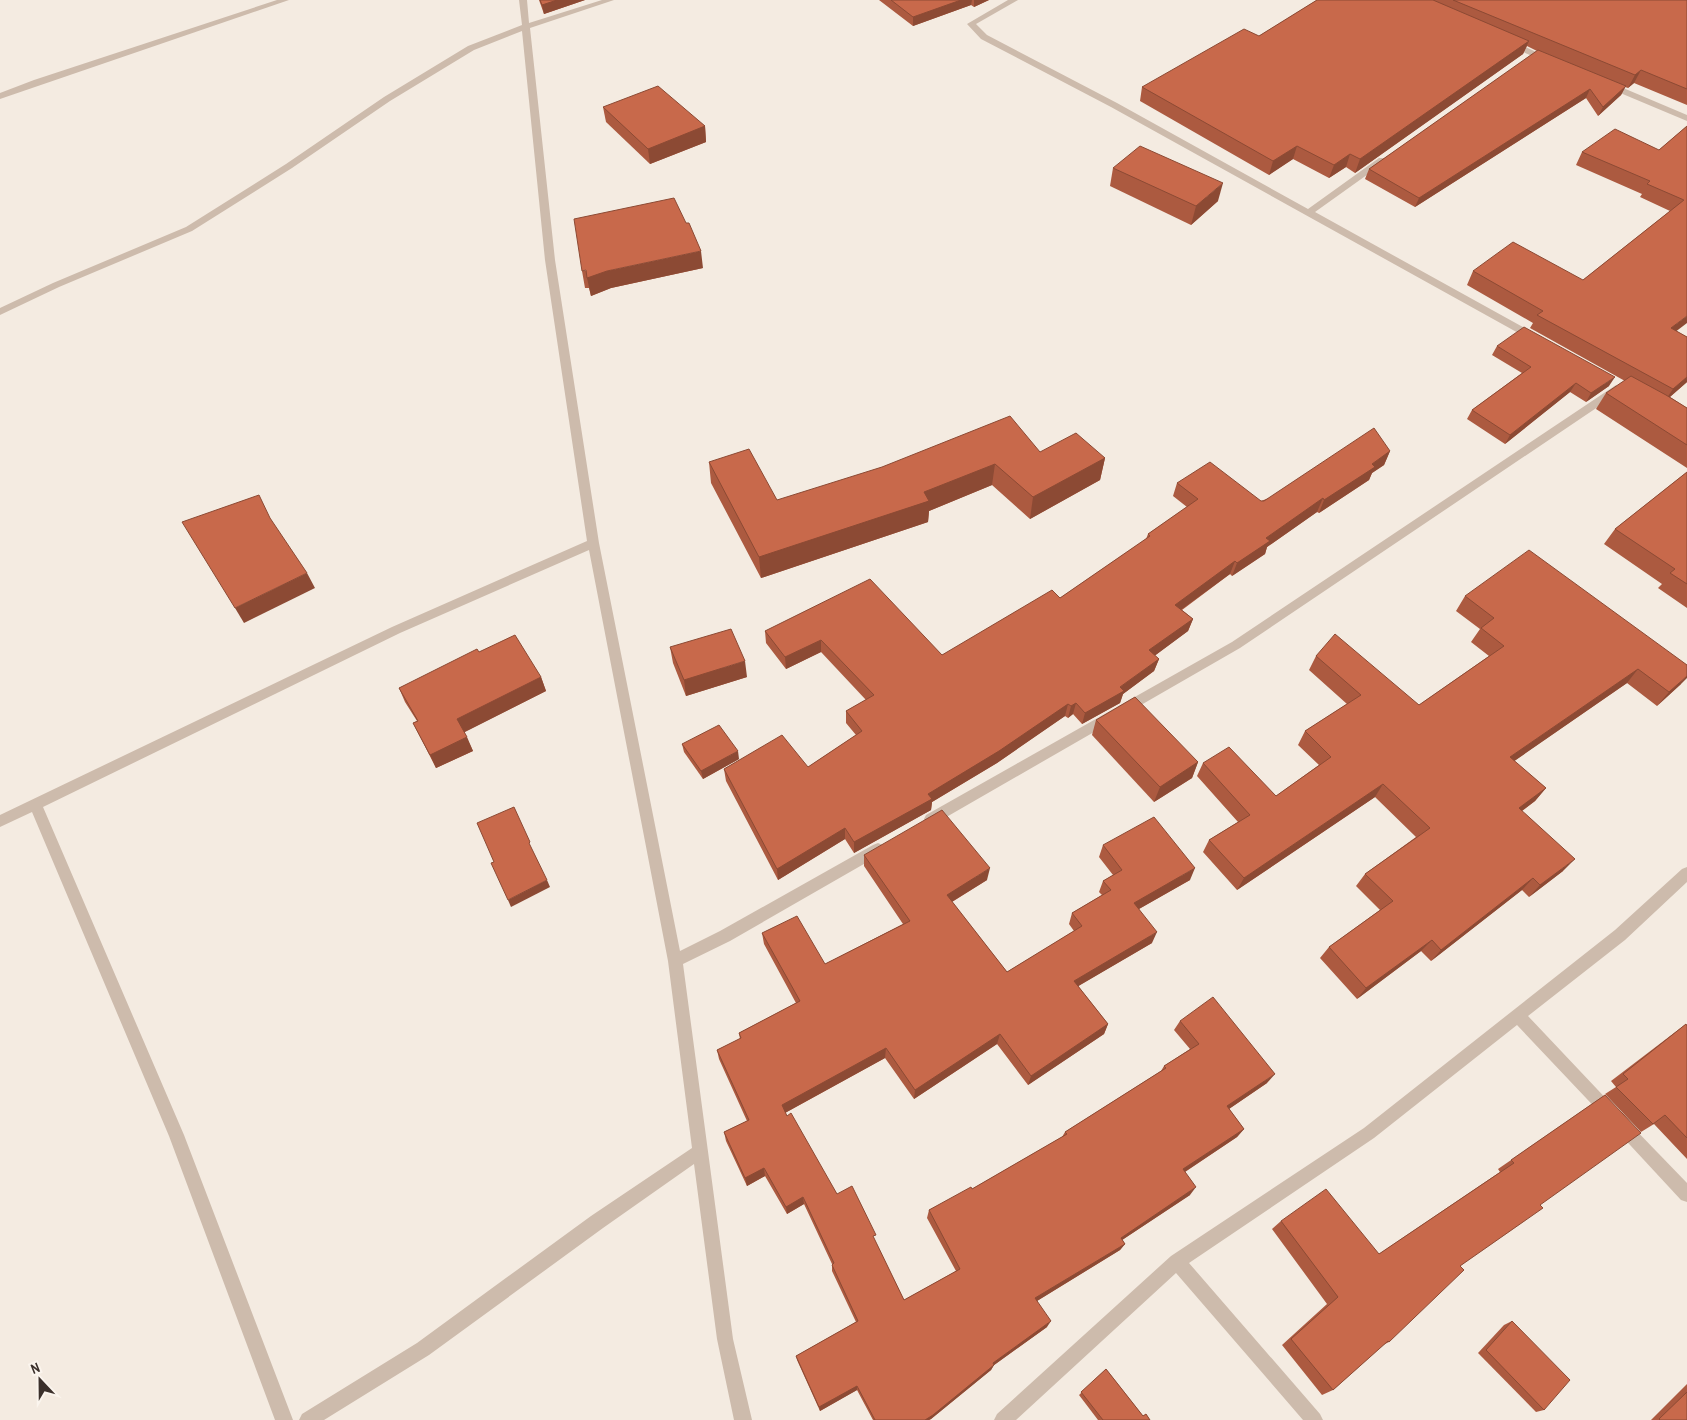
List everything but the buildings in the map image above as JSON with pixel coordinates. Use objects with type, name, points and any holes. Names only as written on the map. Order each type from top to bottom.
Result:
[{"type":"street","points":[[0,96],[286,0]]},
{"type":"street","points":[[523,0],[550,260],[593,543],[675,961],[725,1339],[743,1420]]},
{"type":"street","points":[[0,312],[56,285],[189,229],[289,166],[387,99],[462,53],[526,27],[610,0]]},
{"type":"street","points":[[1014,0],[1003,2],[971,24],[984,37],[1114,105],[1543,342]]},
{"type":"street","points":[[1500,39],[1561,65]]},
{"type":"street","points":[[1526,59],[1534,53]]},
{"type":"street","points":[[1597,80],[1687,118]]},
{"type":"street","points":[[1308,213],[1388,156]]},
{"type":"street","points":[[922,824],[1236,645],[1621,385]]},
{"type":"street","points":[[0,821],[396,630],[593,543]]},
{"type":"street","points":[[35,804],[176,1135],[284,1420]]},
{"type":"street","points":[[675,961],[725,936],[888,843]]},
{"type":"street","points":[[1003,1420],[1177,1262],[1369,1133],[1620,935],[1687,873]]},
{"type":"street","points":[[1518,1016],[1687,1194]]},
{"type":"street","points":[[308,1420],[423,1349],[597,1222],[699,1152]]},
{"type":"street","points":[[1177,1262],[1314,1420]]}]
